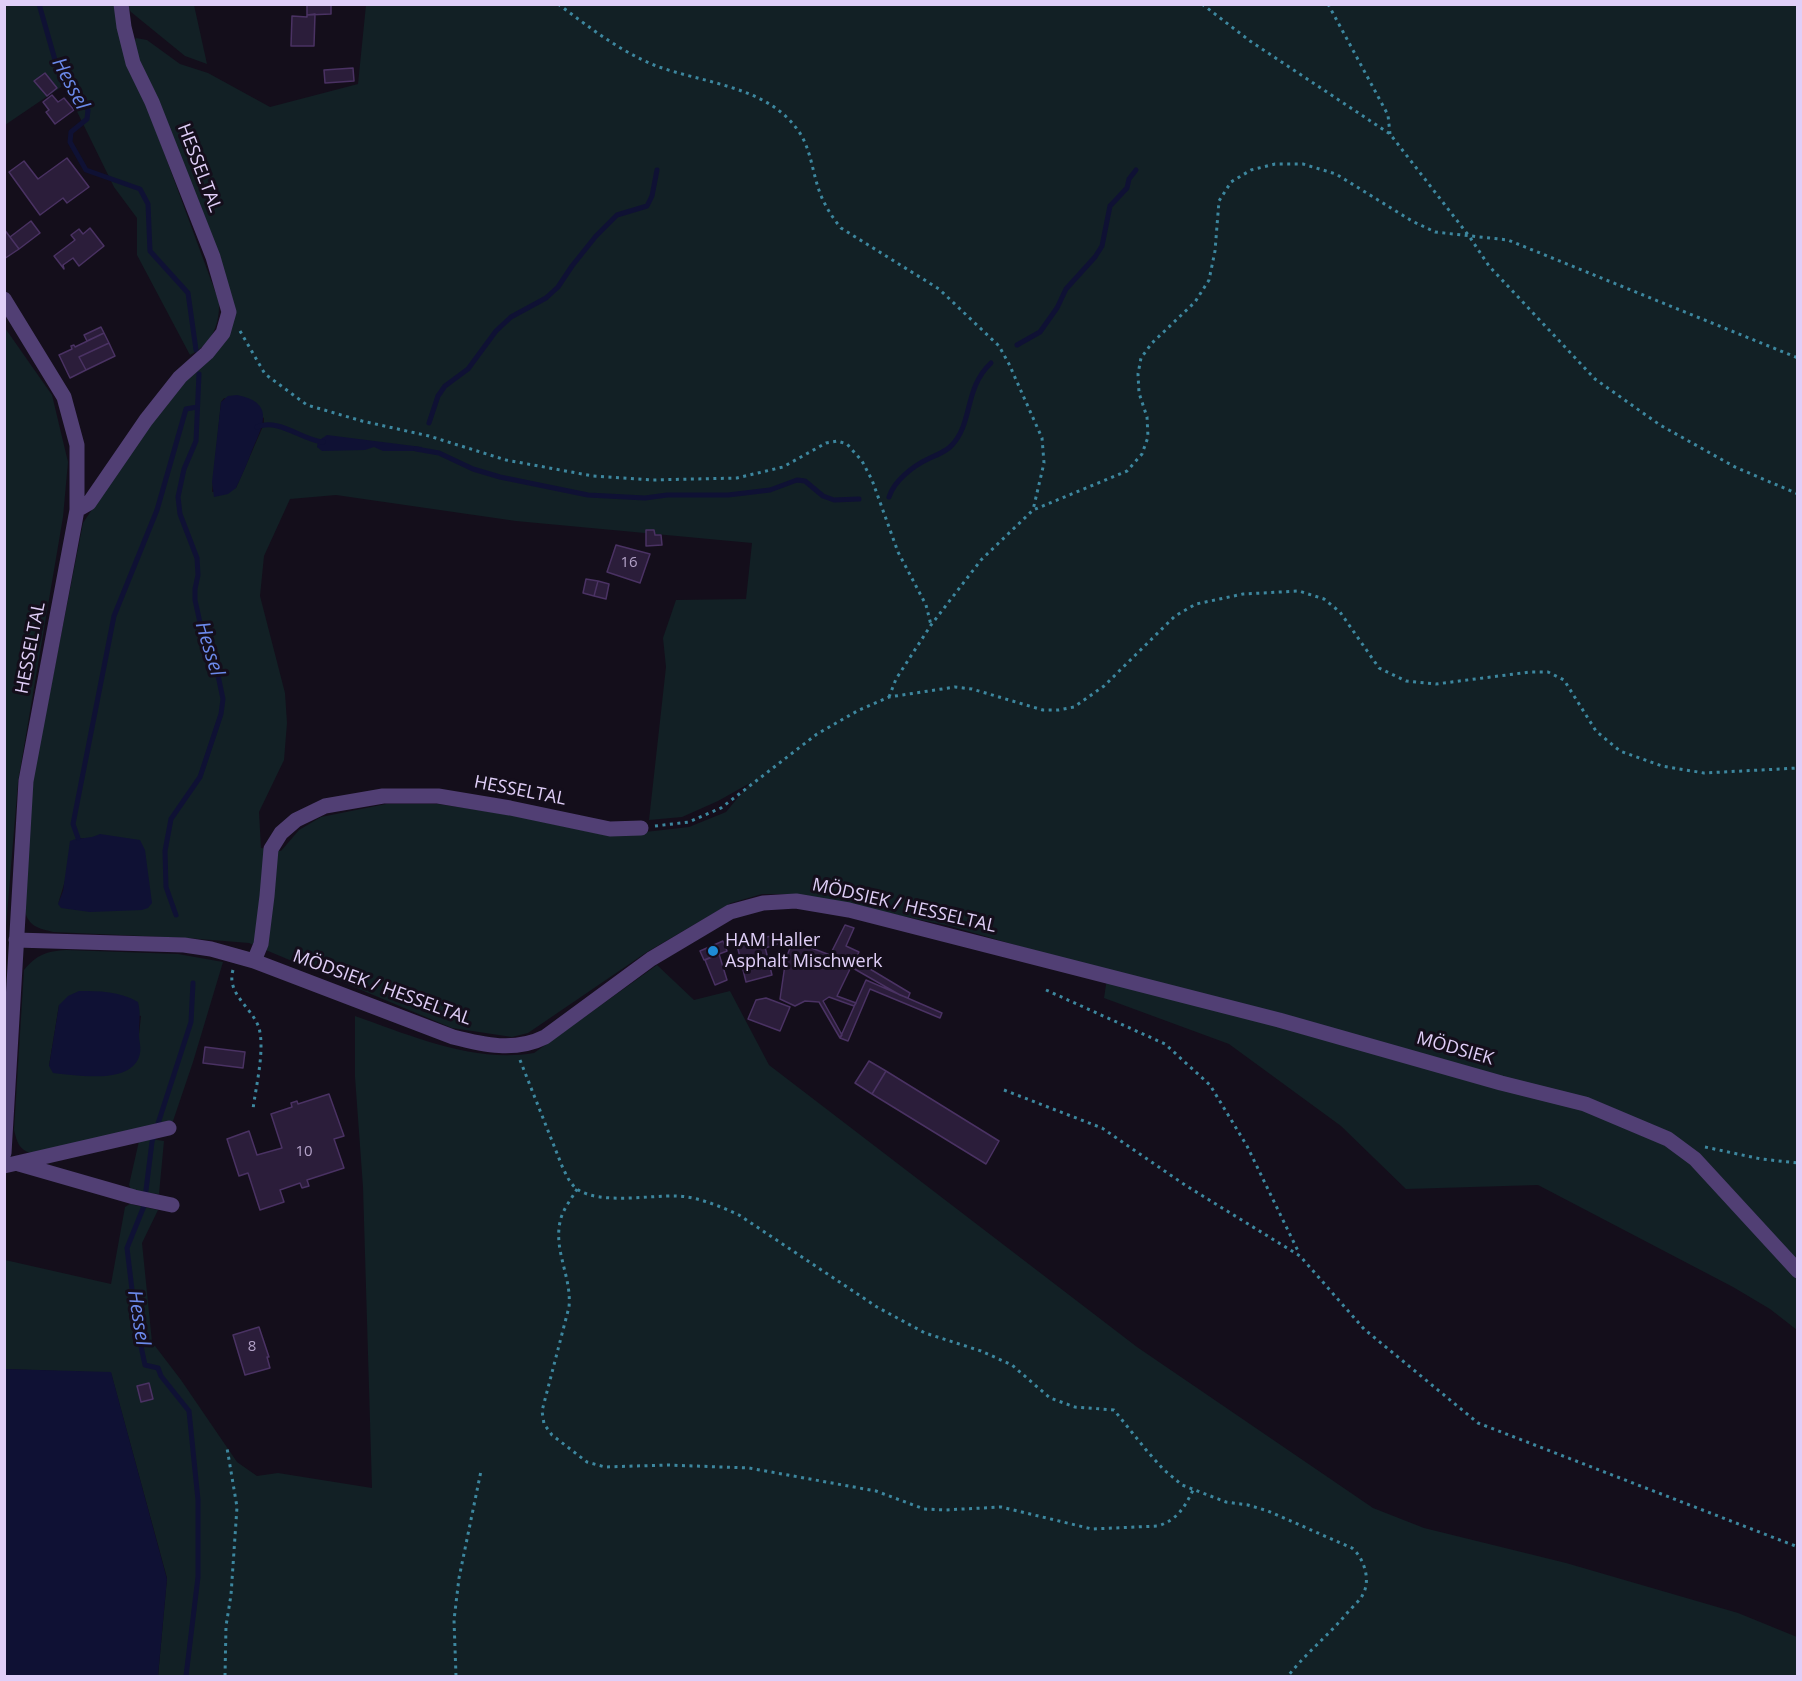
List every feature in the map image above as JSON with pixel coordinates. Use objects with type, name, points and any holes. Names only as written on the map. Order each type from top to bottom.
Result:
[{"type":"street","name":"HESSELTAL","points":[[121,4],[133,63],[152,102],[213,257],[229,312]]},
{"type":"street","name":"HESSELTAL","points":[[4,299],[64,397],[77,445],[77,510],[26,781],[16,940],[8,1161]]},
{"type":"street","points":[[77,510],[89,503],[146,420],[180,377],[207,353],[223,333],[229,312]]},
{"type":"street","name":"HESSELTAL","points":[[254,961],[261,944],[271,849],[281,833],[296,820],[326,806],[383,796],[438,796],[610,829],[641,828]]},
{"type":"street","name":"MÖDSIEK / HESSELTAL","points":[[16,940],[184,945],[211,949],[254,961],[453,1037],[484,1045],[517,1046],[533,1044],[545,1038],[651,958],[730,912],[763,903],[796,901],[849,910],[1049,961]]},
{"type":"street","name":"MÖDSIEK","points":[[1049,961],[1279,1020],[1501,1083],[1585,1104],[1623,1119],[1668,1139],[1695,1159],[1797,1271]]},
{"type":"street","points":[[8,1161],[169,1128]]},
{"type":"street","points":[[8,1161],[134,1197],[172,1205]]},
{"type":"path","points":[[558,4],[622,50],[656,66],[727,85],[756,96],[784,115],[797,129],[808,150],[820,192],[831,215],[841,228],[939,289],[999,346],[1042,438],[1044,463],[1033,510]]},
{"type":"path","points":[[1202,4],[1250,41],[1390,135],[1469,236],[1489,266],[1595,379],[1660,425],[1735,467],[1797,494]]},
{"type":"path","points":[[1328,4],[1388,115],[1390,135]]},
{"type":"path","points":[[889,697],[896,679],[931,625],[981,560],[1033,510],[1127,471],[1142,454],[1148,437],[1147,417],[1139,393],[1138,374],[1141,358],[1152,343],[1195,302],[1209,280],[1215,251],[1219,201],[1231,182],[1251,170],[1275,164],[1304,164],[1336,174],[1412,221],[1435,232],[1508,240],[1797,358]]},
{"type":"path","points":[[229,312],[265,374],[307,405],[362,421],[429,436],[506,460],[593,476],[652,480],[737,478],[783,467],[826,443],[837,441],[848,444],[862,461],[872,480],[898,552],[926,605],[931,625]]},
{"type":"path","points":[[641,828],[689,822],[721,808],[817,734],[859,710],[889,697],[955,687],[972,689],[1043,710],[1074,707],[1104,686],[1175,616],[1196,604],[1243,594],[1299,591],[1324,599],[1340,612],[1379,668],[1406,681],[1436,684],[1530,672],[1548,672],[1564,680],[1596,731],[1620,751],[1662,766],[1704,773],[1797,768]]},
{"type":"path","points":[[237,957],[231,975],[232,986],[255,1019],[261,1039],[253,1109]]},
{"type":"path","points":[[1046,990],[1165,1044],[1210,1085],[1247,1146],[1300,1256],[1364,1329],[1478,1423],[1797,1547]]},
{"type":"path","points":[[517,1046],[522,1067],[562,1166],[577,1189],[599,1197],[678,1196],[716,1204],[739,1215],[877,1307],[924,1333],[981,1351],[1012,1365],[1050,1398],[1075,1407],[1114,1410],[1164,1469],[1182,1485],[1226,1502],[1268,1510],[1344,1543],[1358,1552],[1367,1583],[1363,1595],[1288,1677]]},
{"type":"path","points":[[1004,1090],[1102,1128],[1185,1185],[1300,1256]]},
{"type":"path","points":[[1703,1147],[1761,1159],[1797,1163]]},
{"type":"path","points":[[577,1189],[562,1216],[558,1232],[560,1253],[571,1291],[569,1307],[542,1411],[544,1424],[552,1435],[587,1462],[605,1467],[677,1465],[749,1468],[876,1491],[924,1509],[1001,1507],[1092,1529],[1158,1526],[1167,1523],[1175,1518],[1185,1506],[1193,1490]]},
{"type":"path","points":[[225,1677],[226,1626],[231,1595],[237,1508],[227,1448]]},
{"type":"path","points":[[456,1677],[454,1620],[459,1578],[481,1471]]},
{"type":"shaded area","points":[[4,5],[115,5],[148,109],[219,302],[218,319],[213,333],[204,346],[190,355],[137,255],[137,218],[114,187],[64,85],[5,125]]},
{"type":"shaded area","points":[[127,5],[194,5],[207,64],[185,56],[131,12]]},
{"type":"shaded area","points":[[366,5],[1797,5],[1797,1330],[1770,1309],[1733,1287],[1538,1185],[1406,1189],[1341,1126],[1229,1044],[1104,998],[1108,972],[950,926],[796,894],[762,894],[731,903],[647,952],[528,1033],[512,1037],[452,1028],[249,943],[53,932],[33,924],[27,917],[23,905],[32,783],[83,523],[148,425],[233,312],[138,60],[134,42],[136,38],[147,40],[180,64],[208,73],[270,107],[358,84]],"holes":[[[224,398],[264,418],[264,424],[236,488],[212,492],[221,402]],[[336,495],[516,521],[752,543],[746,599],[676,600],[663,638],[666,667],[649,820],[682,817],[750,783],[726,812],[689,827],[610,836],[506,814],[438,804],[386,804],[321,817],[299,830],[281,851],[261,848],[259,812],[284,760],[287,723],[285,693],[260,596],[264,556],[290,499]],[[78,838],[89,839],[58,904]]]},
{"type":"shaded area","points":[[5,328],[52,395],[68,462],[63,517],[18,782],[5,939]]},
{"type":"shaded area","points":[[237,395],[249,398],[261,408],[263,422],[236,488],[228,494],[214,497],[212,482],[221,402],[228,396]]},
{"type":"shaded area","points":[[327,435],[422,447],[422,449],[419,451],[383,451],[374,447],[365,450],[322,451],[317,447],[318,441]]},
{"type":"shaded area","points":[[100,834],[140,840],[145,850],[152,903],[148,908],[90,912],[61,908],[58,904],[63,891],[70,841]]},
{"type":"shaded area","points":[[59,951],[178,954],[223,962],[173,1121],[31,1153],[19,1145],[14,1130],[24,970],[38,957]],"holes":[[[59,1005],[141,1016],[139,1034],[49,1066]]]},
{"type":"shaded area","points":[[657,965],[694,1000],[730,991],[769,1065],[1137,1347],[1373,1508],[1424,1528],[1566,1563],[1738,1613],[1797,1637],[1797,1676],[158,1676],[167,1578],[111,1373],[5,1369],[5,1260],[111,1284],[125,1207],[130,1204],[158,1210],[142,1243],[152,1342],[237,1462],[257,1476],[278,1473],[372,1488],[363,1187],[355,1077],[355,1016],[443,1046],[466,1051],[511,1055],[534,1053]]},
{"type":"shaded area","points":[[79,991],[117,994],[138,1002],[140,1054],[133,1066],[124,1072],[100,1076],[74,1075],[53,1073],[49,1066],[59,1005],[68,996]]},
{"type":"shaded area","points":[[150,1139],[164,1141],[159,1194],[132,1191],[129,1185],[139,1141]]},
{"type":"shaded area","points":[[5,1369],[111,1372],[167,1579],[158,1676],[5,1676]]},
{"type":"building","points":[[307,4],[331,4],[331,14],[307,15]]},
{"type":"building","points":[[315,14],[314,46],[291,46],[292,16],[307,17],[307,15]]},
{"type":"building","points":[[353,68],[354,81],[325,83],[324,70]]},
{"type":"building","points":[[45,73],[57,88],[47,96],[34,81]]},
{"type":"building","points":[[52,95],[58,102],[64,98],[74,110],[55,124],[46,112],[49,110],[43,102]]},
{"type":"building","points":[[67,158],[89,187],[67,203],[63,198],[40,215],[9,172],[24,161],[38,179]]},
{"type":"building","points":[[31,221],[40,233],[19,249],[10,237]]},
{"type":"building","points":[[90,228],[104,246],[79,266],[73,258],[63,265],[64,269],[54,256],[75,240],[71,235],[79,229],[83,234]]},
{"type":"building","points":[[4,229],[19,249],[4,259]]},
{"type":"building","points":[[101,327],[104,333],[87,341],[84,335]]},
{"type":"building","points":[[104,333],[109,343],[79,357],[86,370],[70,378],[59,355],[72,349],[71,346],[75,347]]},
{"type":"building","points":[[109,343],[115,356],[86,370],[79,357]]},
{"type":"building","points":[[646,530],[654,530],[655,535],[661,535],[662,545],[646,546]]},
{"type":"building","points":[[616,545],[650,554],[640,583],[607,572]]},
{"type":"building","points":[[586,579],[598,581],[594,596],[583,593]]},
{"type":"building","points":[[598,581],[609,584],[606,599],[594,596]]},
{"type":"building","points":[[845,925],[854,928],[846,946],[859,952],[855,960],[910,993],[908,998],[900,995],[851,967],[837,996],[856,1003],[854,1006],[829,997],[823,1001],[842,1035],[840,1038],[819,1002],[805,1001],[795,1006],[780,999],[786,958],[793,941],[830,955]]},
{"type":"building","points":[[762,935],[772,975],[746,982],[736,941]]},
{"type":"building","points":[[776,935],[778,944],[765,948],[762,938]]},
{"type":"building","points":[[723,941],[727,951],[704,960],[700,951]]},
{"type":"building","points":[[719,954],[727,980],[715,985],[705,960]]},
{"type":"building","points":[[866,980],[942,1013],[940,1018],[870,989],[848,1041],[840,1038]]},
{"type":"building","points":[[766,998],[790,1007],[780,1031],[748,1019],[756,1000]]},
{"type":"building","points":[[205,1047],[245,1052],[243,1068],[203,1063]]},
{"type":"building","points":[[869,1061],[886,1071],[872,1094],[855,1083]]},
{"type":"building","points":[[886,1071],[999,1141],[986,1164],[872,1094]]},
{"type":"building","points":[[329,1094],[344,1136],[334,1139],[344,1168],[307,1180],[309,1186],[302,1188],[300,1183],[280,1190],[284,1202],[260,1210],[248,1173],[239,1176],[227,1139],[249,1131],[257,1155],[282,1148],[271,1114],[292,1107],[291,1103],[297,1101],[298,1104]]},
{"type":"building","points":[[259,1327],[269,1357],[267,1357],[270,1368],[245,1375],[233,1335]]},
{"type":"building","points":[[149,1383],[153,1399],[141,1402],[137,1386]]},
{"type":"waterway","name":"Hessel","points":[[39,4],[57,67],[88,110],[87,119],[71,132],[70,142],[86,170],[140,189],[148,204],[150,251],[188,293],[196,350]]},
{"type":"waterway","points":[[429,423],[438,396],[445,386],[468,369],[496,331],[511,317],[546,298],[558,287],[596,236],[617,215],[647,206],[652,196],[657,170]]},
{"type":"waterway","points":[[1017,345],[1040,332],[1057,308],[1066,289],[1095,257],[1102,246],[1110,206],[1127,188],[1129,179],[1136,170]]},
{"type":"waterway","points":[[889,497],[895,485],[910,470],[944,451],[959,436],[976,383],[991,363]]},
{"type":"waterway","name":"Hessel","points":[[176,915],[166,887],[165,851],[171,819],[200,777],[221,714],[223,699],[216,666],[201,627],[195,600],[198,575],[197,558],[180,514],[178,497],[184,469],[196,441],[199,374]]},
{"type":"waterway","points":[[78,838],[73,824],[114,616],[157,510],[186,409],[197,407]]},
{"type":"waterway","points":[[257,427],[274,425],[323,442]]},
{"type":"waterway","points":[[416,449],[439,453],[473,469],[500,477],[588,495],[645,498],[667,495],[728,495],[770,490],[797,480],[805,481],[823,496],[834,500],[859,499]]},
{"type":"waterway","name":"Hessel","points":[[186,1676],[198,1577],[198,1500],[189,1411],[161,1376],[158,1368],[145,1365],[136,1323],[127,1248],[144,1206],[152,1142],[191,1022],[193,983]]},
{"type":"place","name":"HAM Haller Asphalt Mischwerk","points":[[713,951]]}]
